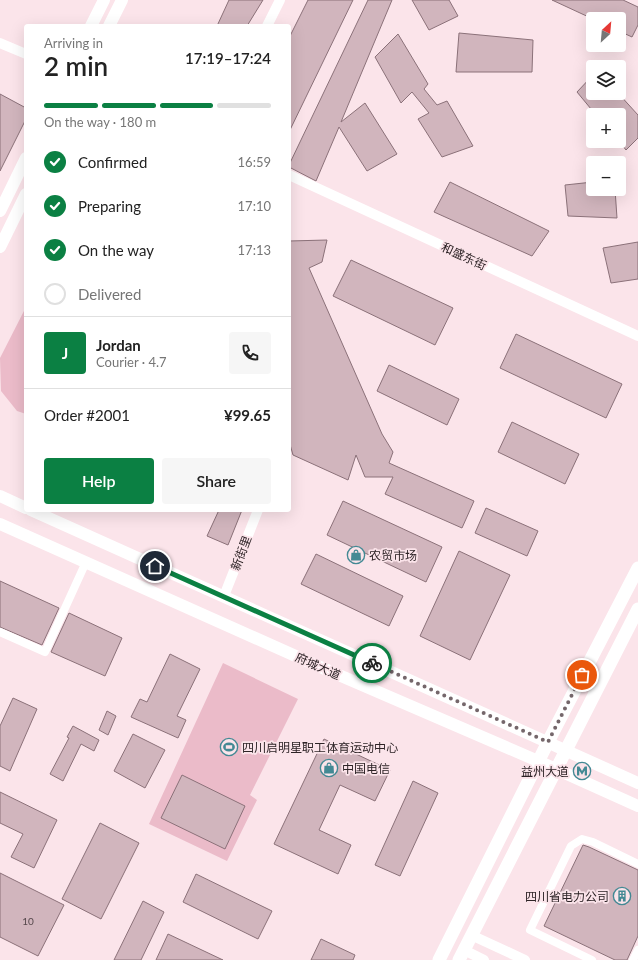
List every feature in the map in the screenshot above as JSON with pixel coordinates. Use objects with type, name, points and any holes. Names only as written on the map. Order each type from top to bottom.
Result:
[{"type":"main road","points":[[92,24],[104,0]]},
{"type":"main road","points":[[110,24],[122,0]]},
{"type":"main road","points":[[0,211],[24,162]]},
{"type":"main road","points":[[0,247],[24,198]]},
{"type":"main road","points":[[0,496],[24,507]]},
{"type":"main road","name":"府城大道","points":[[35,512],[638,783]]},
{"type":"main road","name":"府城大道","points":[[0,524],[318,666],[638,806]]},
{"type":"main road","points":[[439,960],[548,742],[638,568]]},
{"type":"main road","points":[[461,955],[557,770],[638,609]]},
{"type":"street","points":[[268,24],[280,0]]},
{"type":"street","points":[[0,42],[24,53]]},
{"type":"street","name":"和盛东街","points":[[291,176],[638,336]]},
{"type":"street","name":"新街里","points":[[224,596],[257,512]]},
{"type":"street","points":[[0,632],[45,652],[86,562]]},
{"type":"street","points":[[592,960],[530,930],[571,846],[582,839],[593,842],[638,864]]},
{"type":"street","points":[[472,935],[525,960]]},
{"type":"street","points":[[633,960],[638,950]]},
{"type":"street","points":[[461,955],[484,960]]},
{"type":"shaded area","points":[[24,311],[24,413],[17,411],[1,391],[0,358]]},
{"type":"shaded area","name":"四川启明星职工体育运动中心","points":[[223,663],[298,699],[250,795],[257,800],[227,861],[149,824]]},
{"type":"building","points":[[229,0],[263,0],[248,24],[218,24]]},
{"type":"building","points":[[308,0],[353,0],[291,128],[291,34]]},
{"type":"building","points":[[368,0],[392,0],[341,122],[365,103],[397,154],[367,171],[339,127],[316,181],[291,168],[291,161]]},
{"type":"building","points":[[412,0],[449,0],[458,16],[429,30]]},
{"type":"building","points":[[552,0],[623,0],[638,7],[638,25],[632,37],[626,34],[626,12],[586,12],[586,16]]},
{"type":"building","points":[[459,33],[533,40],[532,72],[456,72]]},
{"type":"building","points":[[398,34],[428,84],[424,89],[437,105],[447,101],[473,146],[442,157],[418,119],[429,113],[412,92],[401,103],[375,57]]},
{"type":"building","points":[[586,82],[586,100],[624,100],[638,115],[638,138],[626,150],[624,148],[626,148],[626,108],[590,108],[577,92]]},
{"type":"building","points":[[0,94],[24,107],[24,123],[0,171]]},
{"type":"building","points":[[450,182],[549,231],[532,256],[434,212]]},
{"type":"building","points":[[586,183],[586,196],[615,196],[617,218],[568,216],[565,185]]},
{"type":"building","points":[[327,240],[322,262],[309,268],[382,434],[393,452],[389,463],[474,501],[462,528],[385,494],[393,477],[365,477],[356,455],[348,480],[293,455],[291,448],[291,241]]},
{"type":"building","points":[[638,242],[638,279],[611,283],[603,248]]},
{"type":"building","points":[[351,260],[453,308],[435,345],[333,296]]},
{"type":"building","points":[[516,334],[622,384],[606,418],[500,368]]},
{"type":"building","points":[[389,365],[459,399],[447,425],[377,391]]},
{"type":"building","points":[[512,422],[579,454],[565,484],[498,452]]},
{"type":"building","points":[[343,501],[442,547],[426,582],[327,535]]},
{"type":"building","points":[[486,508],[538,531],[527,556],[475,533]]},
{"type":"building","points":[[218,512],[241,512],[228,545],[207,536]]},
{"type":"building","points":[[459,551],[510,575],[470,660],[420,636]]},
{"type":"building","points":[[316,554],[403,596],[389,626],[301,584]]},
{"type":"building","points":[[0,581],[59,608],[42,645],[0,627]]},
{"type":"building","points":[[69,613],[122,638],[105,676],[51,652]]},
{"type":"building","points":[[170,654],[200,669],[177,716],[186,720],[178,738],[131,717],[140,699],[147,702]]},
{"type":"building","points":[[13,698],[37,709],[10,771],[0,766],[0,726]]},
{"type":"building","points":[[107,711],[116,716],[108,735],[99,730]]},
{"type":"building","points":[[73,726],[99,740],[94,751],[81,744],[63,781],[50,774],[69,738],[67,737]]},
{"type":"building","points":[[133,734],[165,750],[145,788],[114,771]]},
{"type":"building","points":[[324,739],[390,770],[375,801],[340,785],[319,830],[351,845],[338,874],[274,844]]},
{"type":"building","points":[[182,775],[245,806],[225,849],[161,818]]},
{"type":"building","points":[[413,781],[438,793],[400,876],[375,865]]},
{"type":"building","points":[[0,792],[57,820],[34,868],[11,857],[23,834],[0,823]]},
{"type":"building","points":[[100,823],[139,843],[101,919],[62,899]]},
{"type":"building","name":"四川省电力公司","points":[[583,845],[638,870],[638,936],[627,960],[615,960],[544,926]]},
{"type":"building","points":[[0,873],[64,905],[38,956],[0,937]]},
{"type":"building","points":[[196,874],[272,911],[258,939],[183,902]]},
{"type":"building","points":[[143,901],[164,912],[141,960],[114,960]]},
{"type":"building","points":[[168,934],[223,960],[156,960]]},
{"type":"building","points":[[321,939],[355,955],[353,960],[311,960]]},
{"type":"way so far","points":[[372,663],[548,742],[582,675]]},
{"type":"place","name":"农贸市场","points":[[356,555]]},
{"type":"place","name":"四川启明星职工体育运动中心","points":[[229,747]]},
{"type":"place","name":"中国电信","points":[[329,768]]},
{"type":"place","name":"益州大道","points":[[582,771]]},
{"type":"place","name":"四川省电力公司","points":[[622,896]]},
{"type":"route","points":[[155,566],[372,663]]}]
